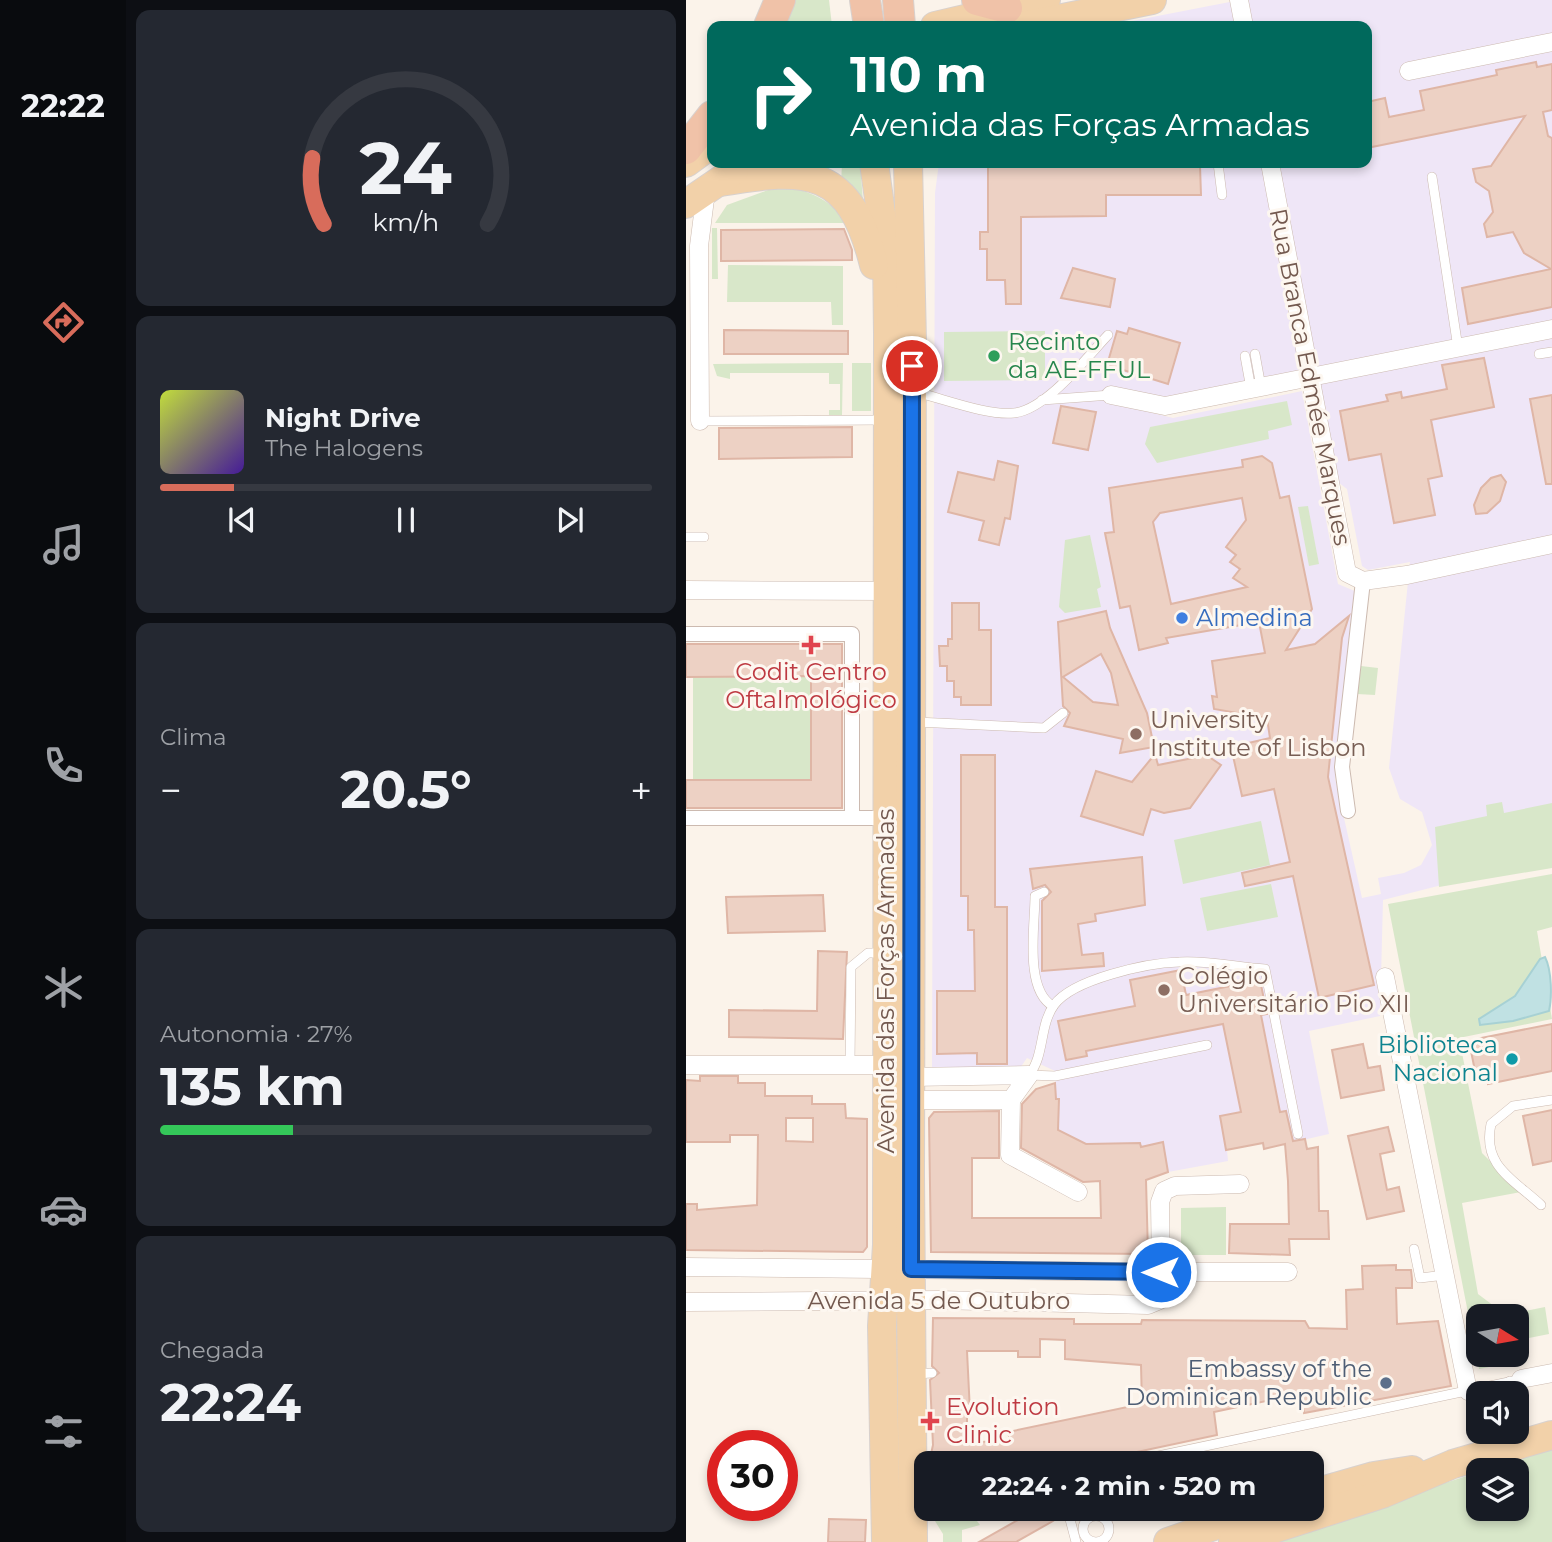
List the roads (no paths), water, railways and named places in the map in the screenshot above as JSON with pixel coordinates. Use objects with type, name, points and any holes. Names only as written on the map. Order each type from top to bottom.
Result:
[{"type":"highway","points":[[771,21],[780,0]]},
{"type":"highway","points":[[848,0],[851,21]]},
{"type":"highway","points":[[865,0],[868,21]]},
{"type":"highway","points":[[898,0],[900,21]]},
{"type":"highway","points":[[977,0],[1023,15]]},
{"type":"highway","points":[[686,149],[707,122]]},
{"type":"main road","points":[[1023,15],[1046,0]]},
{"type":"main road","points":[[975,21],[1023,15],[1095,17],[1152,0]]},
{"type":"main road","points":[[686,163],[707,148]]},
{"type":"main road","points":[[704,193],[737,168]]},
{"type":"main road","name":"Avenida das Forças Armadas","points":[[875,168],[887,256],[886,953],[902,1080],[898,1269]]},
{"type":"main road","name":"Avenida das Forças Armadas","points":[[886,1542],[897,1301],[912,722],[911,220],[908,168]]},
{"type":"main road","points":[[911,220],[924,168]]},
{"type":"main road","points":[[704,193],[773,173],[797,173],[825,183],[841,194],[862,223],[888,311]]},
{"type":"main road","name":"Avenida das Forças Armadas","points":[[897,1301],[922,1374],[920,1451]]},
{"type":"main road","points":[[1233,1542],[1382,1494],[1453,1464],[1552,1435]]},
{"type":"main road","points":[[1324,1490],[1374,1476],[1453,1464]]},
{"type":"main road","name":"Avenida das Forças Armadas","points":[[913,1542],[916,1521]]},
{"type":"main road","points":[[1168,1542],[1228,1521]]},
{"type":"street","points":[[1239,0],[1243,21]]},
{"type":"street","points":[[1409,71],[1552,42]]},
{"type":"street","name":"Rua Branca Edmée Marques","points":[[1271,168],[1346,569],[1352,578],[1363,581]]},
{"type":"street","points":[[700,421],[699,246],[704,193]]},
{"type":"street","points":[[686,229],[699,246]]},
{"type":"street","points":[[1111,395],[1161,407],[1310,375],[1552,329]]},
{"type":"street","points":[[1348,811],[1342,767],[1363,581],[1410,575],[1552,544]]},
{"type":"street","points":[[686,590],[886,591]]},
{"type":"street","points":[[686,634],[852,634],[852,818]]},
{"type":"street","points":[[686,818],[886,818]]},
{"type":"street","points":[[1385,977],[1466,1381]]},
{"type":"street","points":[[686,1065],[850,1065],[902,1080],[1011,1100]]},
{"type":"street","points":[[902,1080],[1029,1075]]},
{"type":"street","points":[[1029,1075],[1011,1100],[1010,1155],[1078,1192]]},
{"type":"street","points":[[1161,1272],[1160,1202],[1164,1191],[1171,1187],[1240,1184]]},
{"type":"street","name":"Avenida 5 de Outubro","points":[[686,1267],[1288,1272]]},
{"type":"street","name":"Avenida 5 de Outubro","points":[[686,1302],[897,1301],[1148,1305],[1157,1302],[1164,1294],[1165,1282],[1161,1272]]},
{"type":"street","points":[[1516,1380],[1552,1373]]},
{"type":"lane","points":[[1219,168],[1222,195]]},
{"type":"lane","points":[[1432,177],[1458,348]]},
{"type":"lane","points":[[912,391],[1010,414],[1023,412],[1066,379],[1108,335]]},
{"type":"lane","points":[[1539,354],[1552,352]]},
{"type":"lane","points":[[1255,354],[1256,388]]},
{"type":"lane","points":[[1244,356],[1256,388]]},
{"type":"lane","points":[[1041,400],[1111,395]]},
{"type":"lane","points":[[700,421],[888,420]]},
{"type":"lane","points":[[686,537],[704,537]]},
{"type":"lane","points":[[912,722],[1044,728],[1063,713]]},
{"type":"lane","points":[[1044,892],[1035,895],[1034,976],[1041,998],[1053,1006]]},
{"type":"lane","points":[[850,1065],[851,967],[868,953],[886,953]]},
{"type":"lane","points":[[1207,1045],[1055,1076],[1029,1075],[1036,1062],[1044,1027],[1053,1006],[1068,991],[1088,981],[1179,962],[1265,969],[1298,1134]]},
{"type":"lane","points":[[1541,1205],[1492,1160],[1487,1142],[1490,1124],[1513,1106],[1552,1100]]},
{"type":"lane","points":[[1415,1249],[1420,1278],[1445,1275]]},
{"type":"lane","points":[[1512,1381],[1538,1378],[1552,1384]]},
{"type":"lane","points":[[1179,1451],[1466,1391]]},
{"type":"lane","points":[[1070,1521],[1076,1542]]},
{"type":"water","points":[[1545,957],[1551,984],[1549,1011],[1513,1021],[1480,1025],[1479,1019],[1515,996],[1540,959]]},
{"type":"place","name":"Recinto da AE-FFUL","points":[[994,356]]},
{"type":"place","name":"Almedina","points":[[1182,618]]},
{"type":"place","name":"Codit Centro Oftalmológico","points":[[811,645]]},
{"type":"place","name":"University Institute of Lisbon","points":[[1136,734]]},
{"type":"place","name":"Colégio Universitário Pio XII","points":[[1164,990]]},
{"type":"place","name":"Biblioteca Nacional","points":[[1512,1059]]},
{"type":"place","name":"Embassy of the Dominican Republic","points":[[1386,1383]]},
{"type":"place","name":"Evolution Clinic","points":[[930,1421]]}]
